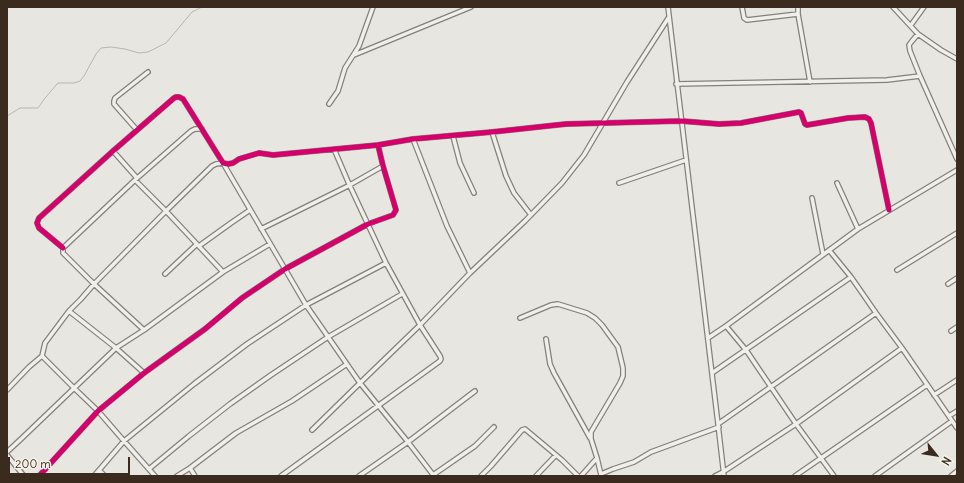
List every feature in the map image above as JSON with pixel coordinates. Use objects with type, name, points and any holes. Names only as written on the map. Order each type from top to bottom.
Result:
[{"type":"street","points":[[329,104],[338,91],[345,68],[359,46],[373,7]]},
{"type":"street","points":[[354,55],[471,7]]},
{"type":"street","points":[[668,7],[723,474]]},
{"type":"street","points":[[742,7],[744,18],[747,20],[798,14]]},
{"type":"street","points":[[798,7],[810,82]]},
{"type":"street","points":[[893,7],[918,34],[957,59]]},
{"type":"street","points":[[911,25],[924,7]]},
{"type":"street","points":[[312,430],[562,184],[584,156],[627,82],[669,17]]},
{"type":"street","points":[[918,34],[909,45],[910,51],[957,160]]},
{"type":"street","points":[[137,130],[114,104],[114,101],[115,98],[148,72]]},
{"type":"street","points":[[676,84],[887,80],[920,76]]},
{"type":"street","points":[[144,330],[63,253],[63,248],[39,228],[37,226],[37,222],[39,218],[113,151],[174,98],[179,97],[182,99],[223,163],[306,305],[360,382],[433,476],[474,446],[494,427]]},
{"type":"street","points":[[7,390],[42,356],[44,342],[69,311],[212,166],[223,163],[231,164],[239,159],[259,153],[274,155],[378,145],[413,139],[566,124],[681,121],[741,124],[799,112],[801,113],[804,124],[806,125],[848,118],[865,117],[869,119],[871,123],[889,210]]},
{"type":"street","points":[[63,248],[136,179],[192,131],[195,129],[202,129]]},
{"type":"street","points":[[492,132],[506,176],[517,197],[531,215]]},
{"type":"street","points":[[453,136],[460,163],[474,192]]},
{"type":"street","points":[[413,139],[447,226],[470,274]]},
{"type":"street","points":[[38,476],[98,411],[144,372],[205,329],[242,298],[285,269],[368,224],[394,214],[396,210],[378,145]]},
{"type":"street","points":[[281,476],[441,359],[402,294],[386,263],[334,149]]},
{"type":"street","points":[[113,151],[136,179],[223,272]]},
{"type":"street","points":[[619,183],[686,160]]},
{"type":"street","points":[[262,229],[383,166]]},
{"type":"street","points":[[708,338],[858,229],[957,170]]},
{"type":"street","points":[[837,183],[858,229]]},
{"type":"street","points":[[812,198],[823,254]]},
{"type":"street","points":[[166,274],[198,245],[250,210]]},
{"type":"street","points":[[897,270],[957,233]]},
{"type":"street","points":[[7,452],[116,348],[144,330],[223,272],[270,244]]},
{"type":"street","points":[[829,250],[851,277],[957,428]]},
{"type":"street","points":[[94,476],[124,442],[194,384],[248,344],[306,305],[386,263]]},
{"type":"street","points":[[712,373],[851,277]]},
{"type":"street","points":[[948,284],[957,278]]},
{"type":"street","points":[[149,470],[230,404],[271,375],[328,337],[402,294]]},
{"type":"street","points":[[520,318],[551,305],[558,304],[595,318],[618,347],[623,368],[623,376],[592,430],[591,439]]},
{"type":"street","points":[[69,311],[144,372]]},
{"type":"street","points":[[546,339],[550,364],[591,439],[601,475],[634,462],[651,452],[718,426],[771,386],[876,313]]},
{"type":"street","points":[[726,326],[746,350],[796,424],[834,476]]},
{"type":"street","points":[[951,331],[957,327]]},
{"type":"street","points":[[715,476],[723,474],[902,348]]},
{"type":"street","points":[[42,356],[98,411],[155,476]]},
{"type":"street","points":[[177,476],[236,433],[292,401],[347,364]]},
{"type":"street","points":[[934,395],[957,380]]},
{"type":"street","points":[[795,476],[927,385]]},
{"type":"street","points":[[359,476],[408,442],[475,391]]},
{"type":"street","points":[[949,416],[957,411]]},
{"type":"street","points":[[875,476],[952,421]]},
{"type":"street","points":[[481,476],[523,429],[562,460],[579,476],[597,458]]},
{"type":"street","points":[[7,455],[24,476]]},
{"type":"street","points":[[536,476],[556,455]]},
{"type":"street","points":[[190,468],[195,476]]},
{"type":"street","points":[[99,470],[105,476]]},
{"type":"street","points":[[951,476],[957,472]]},
{"type":"waterway","points":[[7,116],[20,108],[38,108],[58,83],[74,83],[80,81],[101,48],[111,47],[139,53],[148,52],[166,43],[192,12],[202,7]]},
{"type":"cycle path","points":[[63,248],[39,228],[37,223],[39,218],[113,151],[176,97],[183,99],[223,163],[228,164],[259,153],[273,155],[566,124],[681,121],[719,124],[741,123],[799,112],[807,125],[848,118],[865,117],[869,119],[871,123],[889,210]]},
{"type":"cycle path","points":[[39,476],[98,411],[144,373],[205,329],[242,298],[285,269],[368,224],[393,215],[396,210],[378,145]]}]
